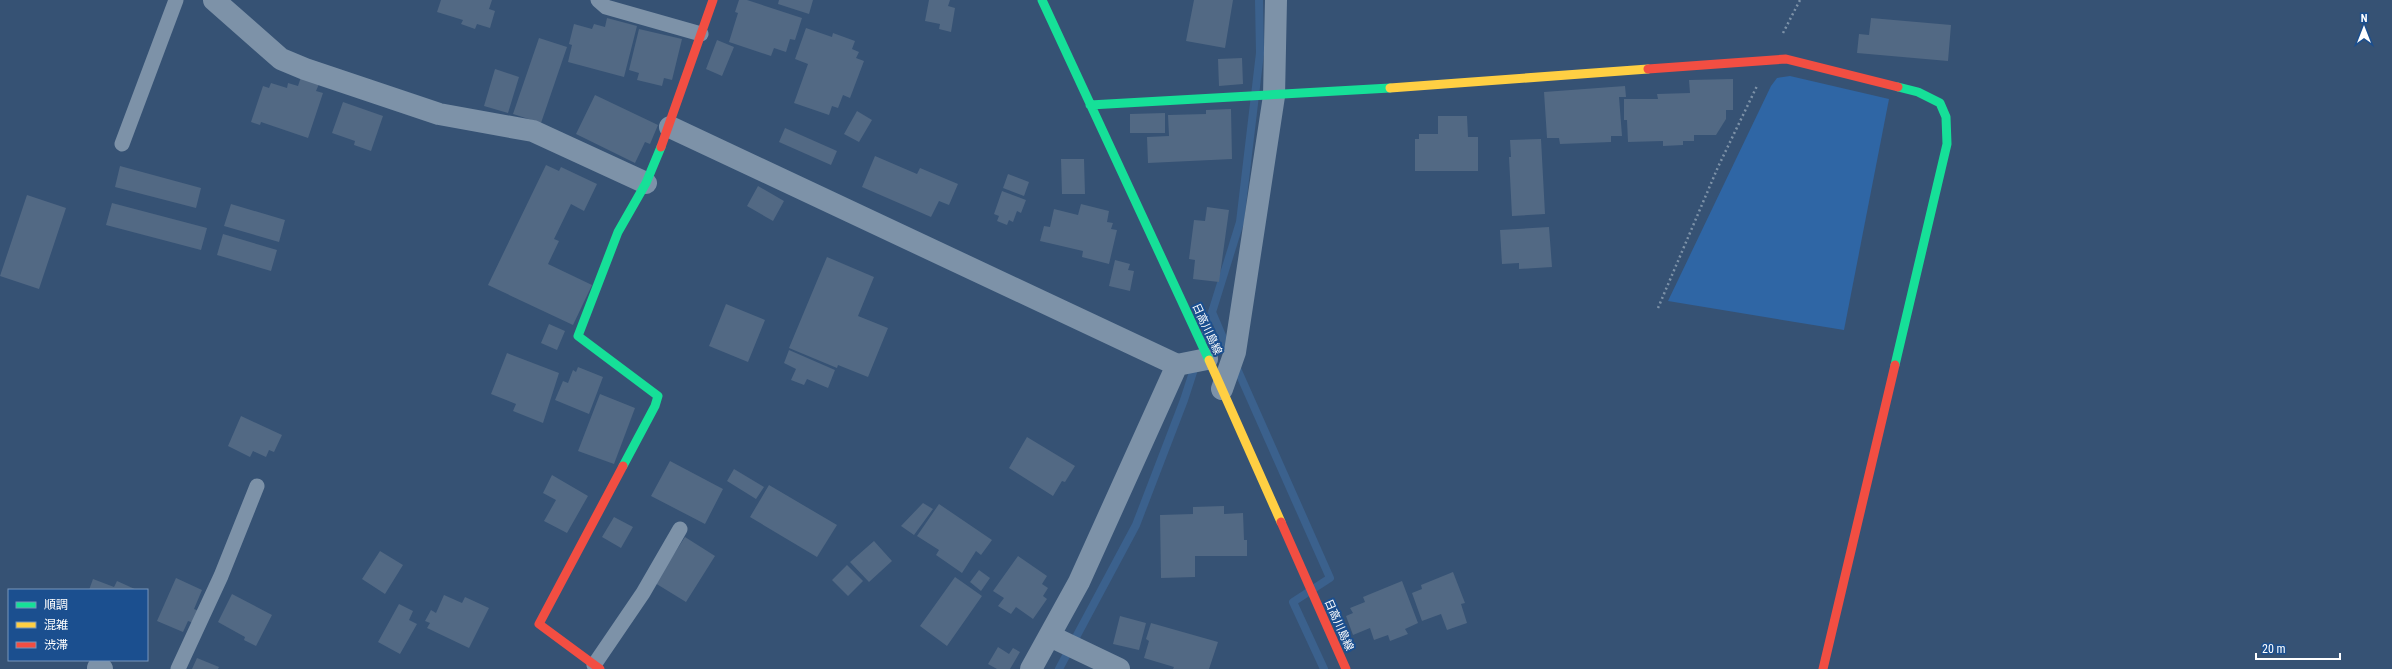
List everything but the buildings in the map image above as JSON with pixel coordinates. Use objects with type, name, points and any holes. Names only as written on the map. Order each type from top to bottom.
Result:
[{"type":"street","points":[[214,0],[281,59],[305,70],[439,114],[533,131],[646,183]]},
{"type":"street","points":[[595,668],[540,624],[658,396],[578,336],[618,232],[646,183],[670,127],[713,0]]},
{"type":"street","name":"日高川島線","points":[[1042,0],[1222,389],[1346,669]]},
{"type":"street","points":[[1222,389],[1235,352],[1274,96],[1276,0]]},
{"type":"street","points":[[1090,105],[1274,96],[1786,59],[1918,92],[1940,103],[1946,117],[1946,152],[1823,669]]},
{"type":"street","points":[[670,127],[1177,365],[1207,359]]},
{"type":"street","points":[[1031,669],[1079,582],[1177,365]]},
{"type":"street","points":[[1050,636],[1119,669]]},
{"type":"lane","points":[[122,144],[176,0]]},
{"type":"lane","points":[[598,0],[606,7],[701,34]]},
{"type":"lane","points":[[178,669],[221,576],[257,486]]},
{"type":"lane","points":[[595,668],[644,593],[680,529]]},
{"type":"path","points":[[1658,308],[1718,167],[1769,60],[1800,0]]},
{"type":"shaded area","points":[[1790,76],[1889,99],[1844,330],[1668,301],[1771,86],[1777,78]]},
{"type":"waterway","points":[[1204,338],[1240,222],[1260,53],[1259,0]]},
{"type":"waterway","points":[[1212,312],[1229,352]]},
{"type":"waterway","points":[[1059,669],[1136,525],[1184,400],[1196,363]]},
{"type":"waterway","points":[[1235,364],[1330,578],[1293,602],[1324,669]]},
{"type":"traffic: fast","points":[[1042,0],[1209,360]]},
{"type":"traffic: fast","points":[[1895,365],[1947,144],[1946,117],[1940,103],[1918,92],[1898,87]]},
{"type":"traffic: fast","points":[[1090,105],[1390,88]]},
{"type":"traffic: fast","points":[[623,466],[655,406],[658,396],[578,336],[618,232],[646,183],[661,147]]},
{"type":"traffic: slow","points":[[1390,88],[1648,69]]},
{"type":"traffic: slow","points":[[1209,360],[1281,522]]},
{"type":"traffic: jam","points":[[661,147],[713,0]]},
{"type":"traffic: jam","points":[[1648,69],[1786,59],[1898,87]]},
{"type":"traffic: jam","points":[[1823,669],[1895,365]]},
{"type":"traffic: jam","points":[[600,669],[539,624],[623,466]]},
{"type":"traffic: jam","points":[[1281,522],[1346,669]]}]
